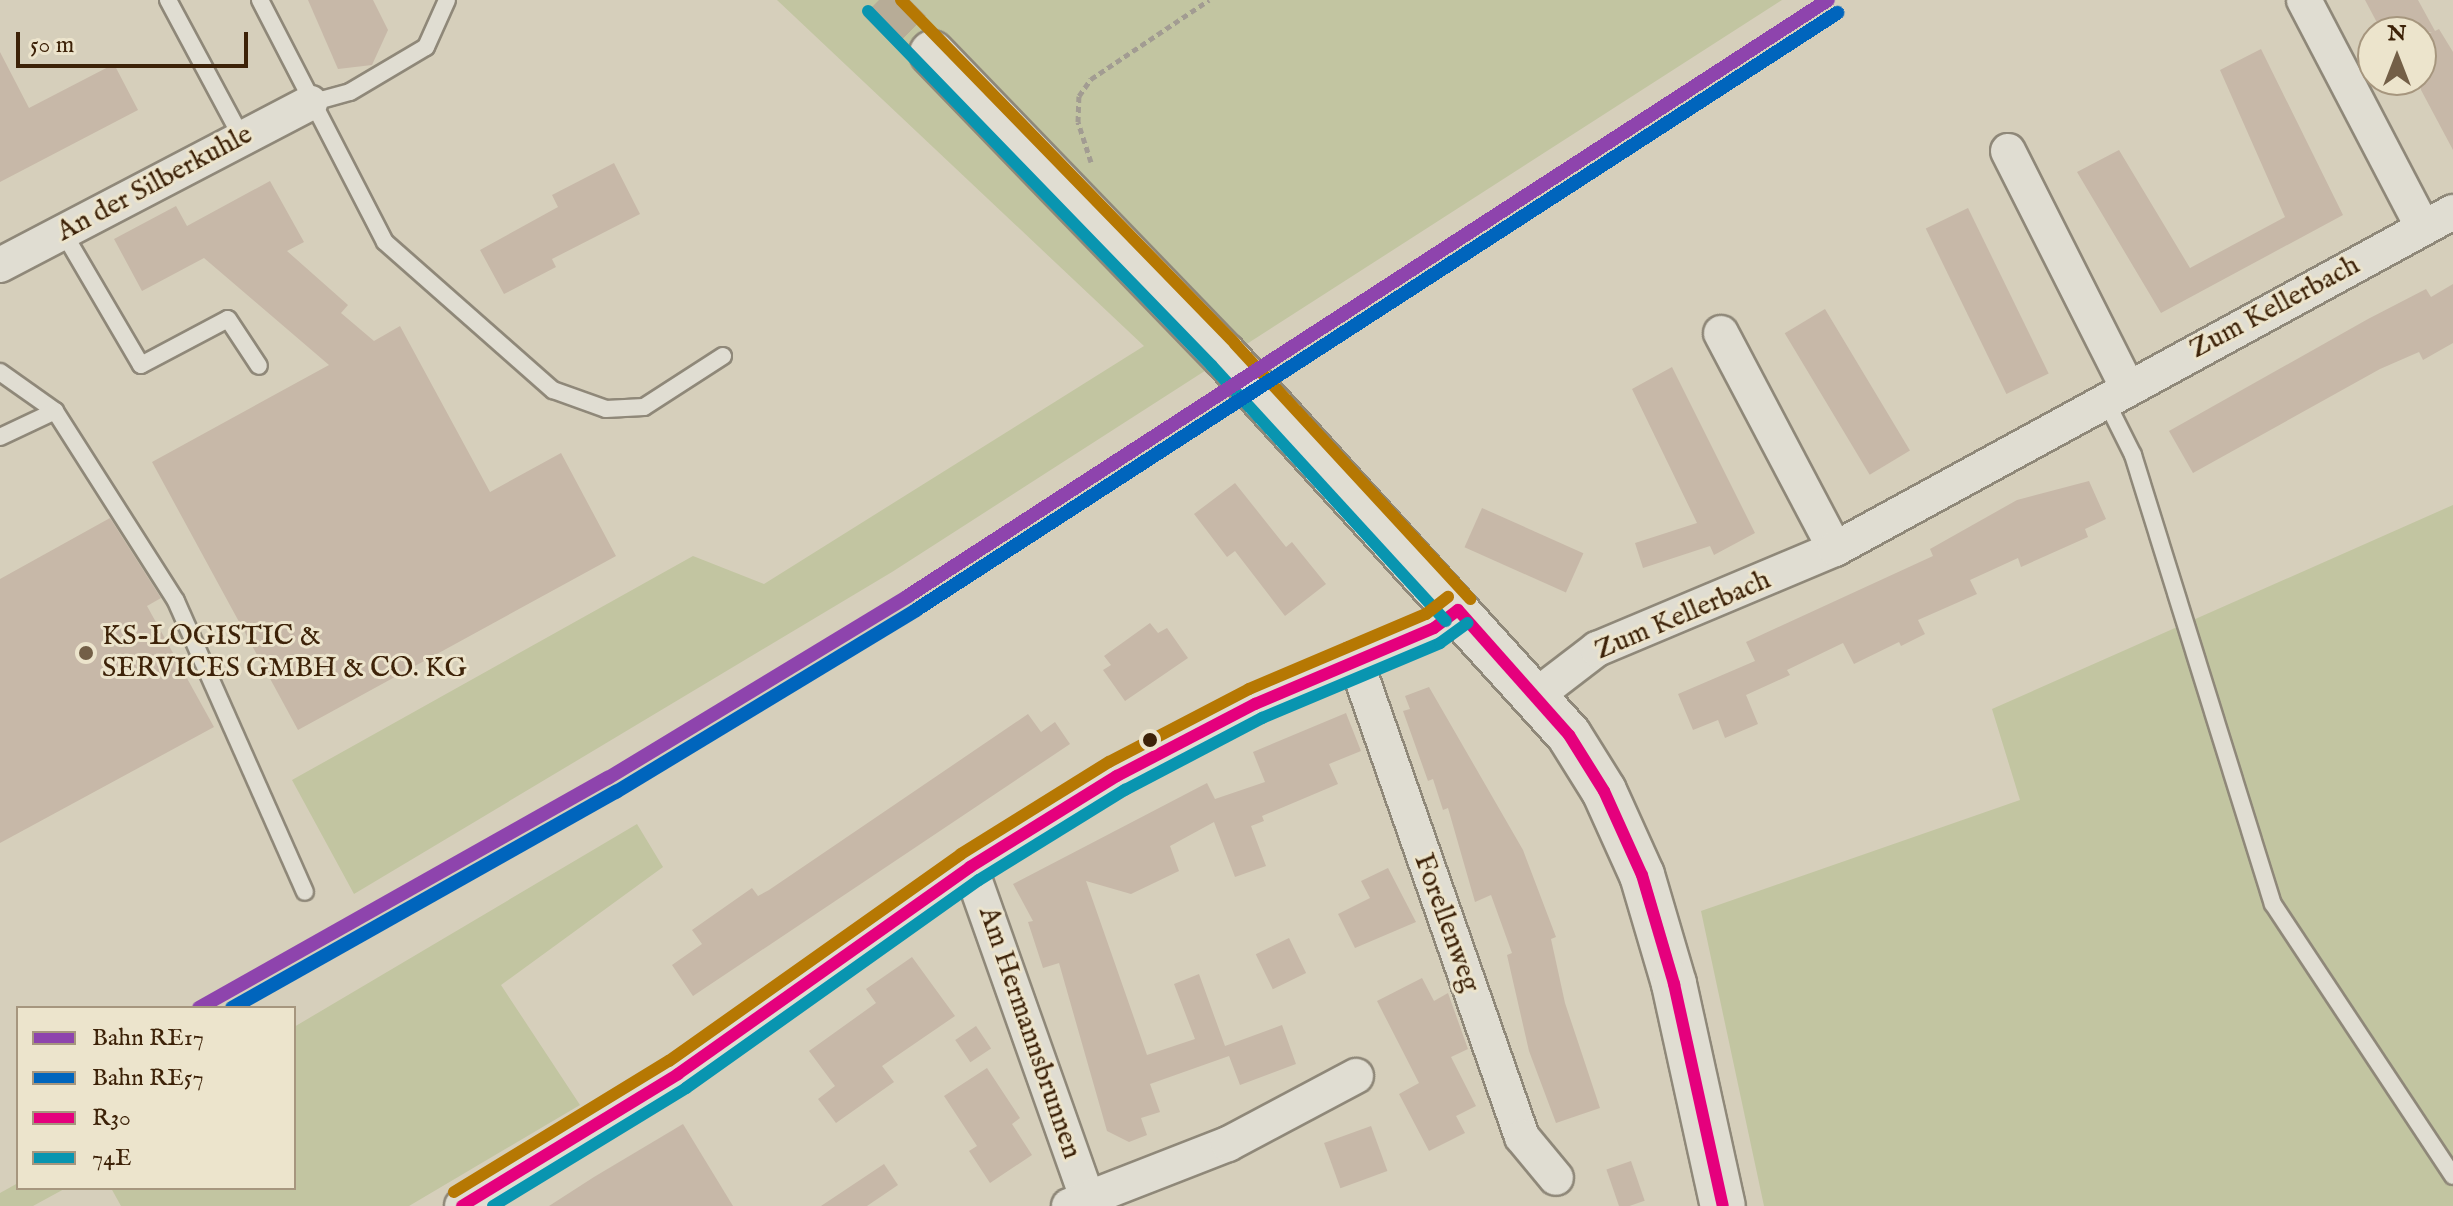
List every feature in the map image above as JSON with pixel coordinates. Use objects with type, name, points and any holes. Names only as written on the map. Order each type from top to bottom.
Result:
[{"type":"main road","points":[[932,53],[1537,695],[1604,791],[1642,875],[1674,984],[1723,1206]]},
{"type":"street","points":[[2304,0],[2423,228]]},
{"type":"street","name":"An der Silberkuhle","points":[[0,265],[310,103]]},
{"type":"street","points":[[2008,151],[2116,393]]},
{"type":"street","name":"Zum Kellerbach","points":[[1537,695],[1597,649],[1835,549],[2116,393],[2453,212]]},
{"type":"street","points":[[1721,333],[1835,549]]},
{"type":"street","points":[[462,1206],[678,1074],[970,867],[1154,756],[1355,659],[1409,640],[1458,610]]},
{"type":"street","name":"Forellenweg","points":[[1355,659],[1522,1137],[1556,1178]]},
{"type":"street","name":"Am Hermannsbrunnen","points":[[970,867],[1082,1204],[1228,1144],[1356,1076]]},
{"type":"lane","points":[[168,0],[242,138]]},
{"type":"lane","points":[[260,0],[310,103],[385,242],[553,390],[606,409],[644,407],[723,356]]},
{"type":"lane","points":[[310,103],[350,92],[426,47],[447,0]]},
{"type":"lane","points":[[63,232],[141,365],[228,319],[259,366]]},
{"type":"lane","points":[[0,372],[55,411],[176,601],[305,892]]},
{"type":"lane","points":[[2116,393],[2273,904],[2453,1176]]},
{"type":"lane","points":[[0,437],[55,411]]},
{"type":"path","points":[[1097,178],[1080,136],[1079,96],[1091,79],[1209,0]]},
{"type":"green space","points":[[777,0],[1782,0],[892,572],[354,894],[292,780],[693,556],[764,584],[1144,346]]},
{"type":"green space","points":[[2453,505],[2453,1206],[1764,1206],[1701,911],[2020,800],[1992,709]]},
{"type":"green space","points":[[637,824],[663,867],[501,985],[580,1105],[409,1206],[121,1206],[112,1190],[296,1190],[296,1026]]},
{"type":"green space","points":[[16,1184],[16,1190],[62,1190],[33,1206],[0,1206],[0,1193]]},
{"type":"building","points":[[308,0],[373,0],[388,30],[372,65],[338,69]]},
{"type":"building","points":[[2365,0],[2418,0],[2427,16],[2374,16]]},
{"type":"building","points":[[2439,29],[2453,52],[2453,150],[2424,96],[2437,96]]},
{"type":"building","points":[[2261,49],[2343,215],[2161,313],[2077,172],[2119,150],[2190,268],[2285,217],[2220,70]]},
{"type":"building","points":[[0,52],[29,108],[114,64],[138,110],[0,182]]},
{"type":"building","points":[[614,163],[640,214],[552,259],[556,267],[504,294],[480,250],[558,207],[552,195]]},
{"type":"building","points":[[270,181],[304,242],[287,251],[348,305],[341,313],[374,341],[400,326],[490,492],[561,453],[616,556],[298,730],[152,462],[329,365],[204,258],[142,291],[114,239],[176,206],[187,226]]},
{"type":"building","points":[[1968,208],[2049,373],[2006,394],[1926,229]]},
{"type":"building","points":[[2453,284],[2453,343],[2423,360],[2419,352],[2380,369],[2193,473],[2169,431],[2368,319],[2426,289],[2431,297]]},
{"type":"building","points":[[1825,309],[1910,450],[1870,475],[1785,333]]},
{"type":"building","points":[[1672,367],[1755,533],[1714,555],[1710,546],[1643,568],[1635,543],[1697,523],[1632,389]]},
{"type":"building","points":[[2089,481],[2106,519],[2085,529],[2088,537],[2021,567],[2018,558],[1970,580],[1977,594],[1918,620],[1925,634],[1901,646],[1899,642],[1854,664],[1843,643],[1787,670],[1790,675],[1746,695],[1758,724],[1725,738],[1718,720],[1693,730],[1678,694],[1755,661],[1746,642],[1933,556],[1930,549],[2017,500]]},
{"type":"building","points":[[1235,483],[1286,547],[1292,542],[1326,584],[1285,616],[1235,551],[1227,557],[1194,514]]},
{"type":"building","points":[[1482,508],[1583,553],[1566,592],[1465,547]]},
{"type":"building","name":"KS-LOGISTIC & SERVICES GMBH & CO. KG","points":[[110,518],[161,598],[147,606],[214,727],[0,843],[0,579]]},
{"type":"building","points":[[1150,623],[1158,633],[1167,628],[1188,658],[1125,701],[1103,670],[1111,665],[1104,656]]},
{"type":"building","points":[[1429,687],[1523,850],[1556,937],[1551,939],[1565,1003],[1600,1108],[1556,1123],[1529,1051],[1507,955],[1512,953],[1491,895],[1475,902],[1448,808],[1443,810],[1433,779],[1428,781],[1403,711],[1410,709],[1405,696]]},
{"type":"building","points":[[1346,713],[1361,751],[1329,764],[1338,784],[1262,816],[1264,821],[1251,826],[1266,866],[1235,877],[1214,822],[1170,846],[1179,871],[1131,894],[1086,881],[1147,1055],[1195,1039],[1174,984],[1199,974],[1225,1046],[1282,1025],[1296,1064],[1240,1085],[1229,1056],[1150,1084],[1160,1112],[1141,1118],[1147,1135],[1129,1142],[1107,1131],[1059,963],[1043,968],[1028,922],[1033,921],[1013,884],[1207,783],[1215,799],[1265,782],[1253,752]]},
{"type":"building","points":[[1028,714],[1041,732],[1055,722],[1070,744],[693,996],[672,965],[702,944],[692,930],[752,888],[758,896],[769,890]]},
{"type":"building","points":[[1388,868],[1416,922],[1355,948],[1338,914],[1370,898],[1361,881]]},
{"type":"building","points":[[1289,938],[1306,973],[1273,989],[1256,954]]},
{"type":"building","points":[[912,957],[955,1016],[882,1066],[894,1082],[836,1123],[818,1099],[835,1086],[809,1051],[876,1003],[866,989]]},
{"type":"building","points":[[1422,978],[1434,1001],[1448,993],[1468,1049],[1451,1057],[1476,1106],[1456,1116],[1465,1133],[1429,1151],[1399,1094],[1419,1083],[1377,1001]]},
{"type":"building","points":[[976,1026],[991,1048],[970,1062],[955,1040]]},
{"type":"building","points":[[987,1068],[1020,1118],[1012,1124],[1032,1155],[990,1183],[969,1151],[977,1146],[944,1096]]},
{"type":"building","points":[[683,1124],[733,1206],[549,1206],[594,1177]]},
{"type":"building","points":[[1371,1126],[1387,1171],[1340,1188],[1324,1143]]},
{"type":"building","points":[[1631,1161],[1645,1201],[1619,1206],[1606,1169]]},
{"type":"building","points":[[884,1164],[898,1185],[867,1206],[821,1206]]},
{"type":"tunnel","points":[[879,0],[932,53]]},
{"type":"rail line","name":"RE17","points":[[203,1006],[608,778],[908,596],[1828,0]]},
{"type":"rail line","name":"RE57","points":[[236,1006],[616,792],[916,610],[1837,13]]},
{"type":"transit line","points":[[901,0],[1235,344],[1470,599]]},
{"type":"transit line","name":"74E","points":[[868,11],[1212,366],[1446,621]]},
{"type":"transit line","points":[[454,1192],[669,1061],[961,854],[1109,762],[1249,689],[1426,614],[1448,597]]},
{"type":"transit line","name":"R30","points":[[1458,610],[1569,735],[1604,791],[1642,875],[1674,984],[1723,1206]]},
{"type":"transit line","name":"R30","points":[[462,1206],[678,1074],[970,867],[1117,776],[1255,704],[1434,628],[1458,610]]},
{"type":"transit line","name":"74E","points":[[493,1206],[686,1088],[979,880],[1125,790],[1262,718],[1440,643],[1468,623]]},
{"type":"place","name":"KS-LOGISTIC & SERVICES GMBH & CO. KG","points":[[86,653]]}]
